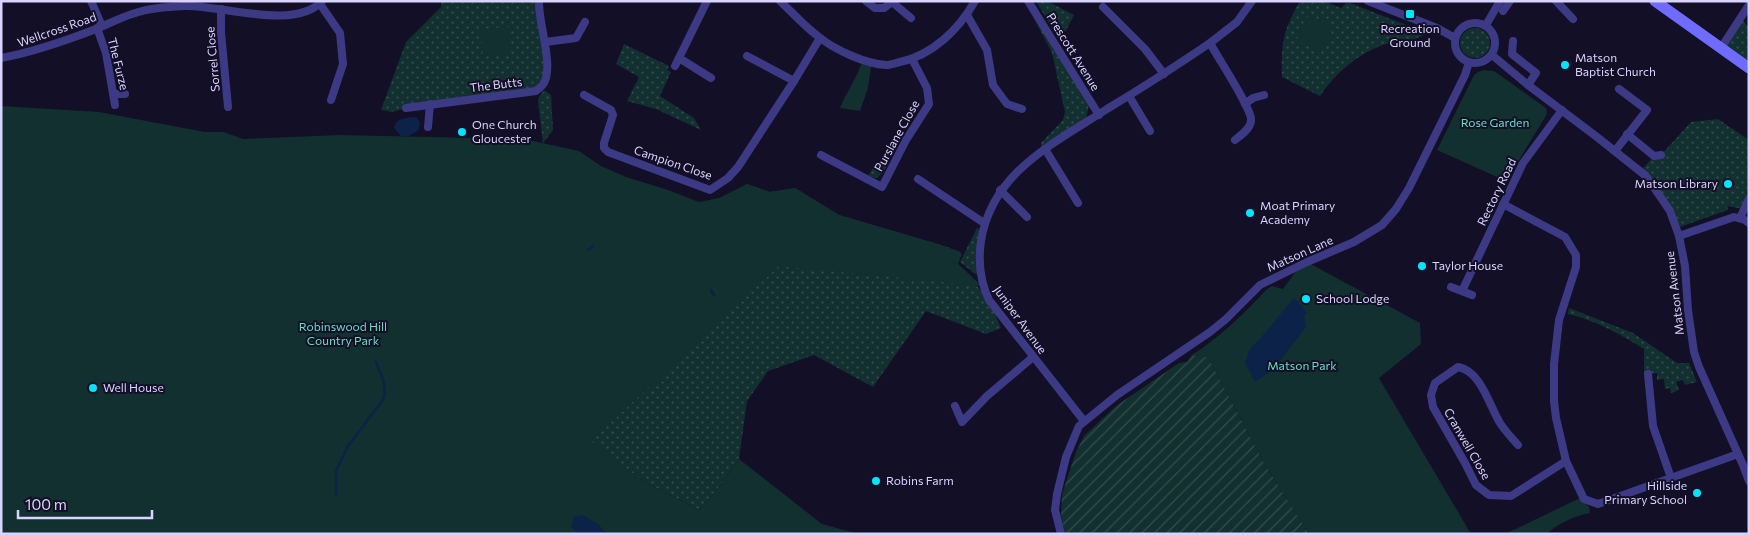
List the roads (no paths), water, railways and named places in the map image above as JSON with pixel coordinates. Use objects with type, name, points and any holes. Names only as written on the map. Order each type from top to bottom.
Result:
[{"type":"main road","points":[[1655,1],[1749,68]]},
{"type":"street","name":"The Furze","points":[[91,1],[106,53],[115,105]]},
{"type":"street","name":"The Butts","points":[[406,108],[536,91],[542,87],[545,82],[546,67],[545,42],[539,1]]},
{"type":"street","points":[[675,66],[707,1]]},
{"type":"street","points":[[780,1],[820,38],[844,53],[886,65],[912,59],[928,51],[945,38],[967,15],[975,1]]},
{"type":"street","points":[[866,1],[875,8],[884,8],[893,2],[911,18]]},
{"type":"street","name":"Prescott Avenue","points":[[1028,1],[1099,115]]},
{"type":"street","name":"Juniper Avenue","points":[[1084,422],[989,300],[982,286],[979,255],[984,223],[1000,190],[1031,159],[1210,43],[1237,22],[1252,1]]},
{"type":"street","points":[[1368,1],[1437,28],[1455,38]]},
{"type":"street","points":[[1486,25],[1500,1]]},
{"type":"street","points":[[1504,11],[1510,1]]},
{"type":"street","points":[[1556,1],[1573,19]]},
{"type":"street","name":"Wellcross Road","points":[[1,58],[50,46],[133,13],[157,8],[208,4],[221,9],[273,16],[296,15],[308,11],[321,3]]},
{"type":"street","points":[[321,3],[340,33],[343,64],[331,100]]},
{"type":"street","points":[[1721,48],[1749,5]]},
{"type":"street","points":[[1104,6],[1145,49],[1164,74]]},
{"type":"street","name":"Sorrel Close","points":[[221,9],[221,32],[228,107]]},
{"type":"street","points":[[967,15],[987,50],[992,85],[1007,104],[1022,109]]},
{"type":"street","points":[[545,42],[576,38],[585,22]]},
{"type":"street","points":[[1478,22],[1486,25],[1495,36],[1496,44],[1492,55],[1482,62],[1469,62],[1461,58],[1456,50],[1455,38],[1463,26],[1478,22]]},
{"type":"street","name":"Campion Close","points":[[584,95],[611,110],[614,115],[604,143],[604,148],[608,152],[710,190],[728,178],[738,167],[820,38]]},
{"type":"street","points":[[1513,42],[1512,54],[1539,75],[1528,85]]},
{"type":"street","points":[[1210,43],[1251,118],[1250,125],[1235,140]]},
{"type":"street","name":"Matson Avenue","points":[[1492,55],[1646,176],[1670,211],[1679,236],[1685,266],[1688,310],[1694,352],[1749,481]]},
{"type":"street","points":[[747,56],[794,81]]},
{"type":"street","points":[[679,58],[711,78]]},
{"type":"street","name":"Purslane Close","points":[[820,155],[882,187],[906,140],[929,104],[927,88],[912,59]]},
{"type":"street","name":"Matson Lane","points":[[1060,534],[1055,510],[1057,494],[1066,457],[1076,432],[1084,422],[1117,395],[1210,332],[1226,319],[1260,284],[1354,242],[1382,225],[1396,209],[1410,188],[1465,75],[1469,62]]},
{"type":"street","points":[[1614,151],[1646,110],[1619,88]]},
{"type":"street","points":[[114,94],[125,94]]},
{"type":"street","points":[[1245,104],[1253,98],[1264,95]]},
{"type":"street","points":[[1129,96],[1150,131]]},
{"type":"street","points":[[428,127],[430,104]]},
{"type":"street","name":"Rectory Road","points":[[1462,291],[1523,163],[1562,110]]},
{"type":"street","points":[[1626,134],[1654,156],[1661,155]]},
{"type":"street","points":[[1046,149],[1078,203]]},
{"type":"street","points":[[918,179],[984,223]]},
{"type":"street","points":[[1000,190],[1027,217]]},
{"type":"street","points":[[1740,218],[1749,199]]},
{"type":"street","points":[[1503,204],[1565,237],[1576,255],[1576,267],[1558,320],[1553,375],[1556,418],[1566,461],[1584,499],[1598,504],[1738,454]]},
{"type":"street","points":[[1679,236],[1729,218],[1740,218],[1749,223]]},
{"type":"street","points":[[1452,288],[1472,295]]},
{"type":"street","points":[[955,406],[962,422],[1033,357]]},
{"type":"street","name":"Cranwell Close","points":[[1518,445],[1501,425],[1477,379],[1466,368],[1458,367],[1435,383],[1431,396],[1433,407],[1476,485],[1489,495],[1511,496],[1566,461]]},
{"type":"street","points":[[1648,374],[1653,426],[1671,478]]},
{"type":"water","points":[[416,117],[420,122],[419,130],[409,136],[401,136],[394,128],[399,120]]},
{"type":"water","points":[[1295,298],[1307,313],[1304,316],[1306,327],[1274,369],[1255,382],[1245,363],[1250,349]]},
{"type":"water","points":[[582,515],[597,523],[607,534],[578,534],[571,526],[574,517]]},
{"type":"waterway","points":[[588,250],[593,246]]},
{"type":"waterway","points":[[711,290],[714,295]]},
{"type":"waterway","points":[[336,496],[336,471],[348,446],[383,400],[385,390],[376,362]]},
{"type":"place","name":"Recreation Ground","points":[[1410,14]]},
{"type":"place","name":"Matson Baptist Church","points":[[1565,65]]},
{"type":"place","name":"One Church Gloucester","points":[[462,132]]},
{"type":"place","name":"Matson Library","points":[[1728,184]]},
{"type":"place","name":"Moat Primary Academy","points":[[1250,213]]},
{"type":"place","name":"Taylor House","points":[[1422,266]]},
{"type":"place","name":"School Lodge","points":[[1306,299]]},
{"type":"place","name":"Well House","points":[[93,388]]},
{"type":"place","name":"Robins Farm","points":[[876,481]]},
{"type":"place","name":"Hillside Primary School","points":[[1697,493]]},
{"type":"park label","name":"Rose Garden","points":[[1495,123]]},
{"type":"park label","name":"Robinswood Hill Country Park","points":[[343,334]]},
{"type":"park label","name":"Matson Park","points":[[1302,366]]}]
